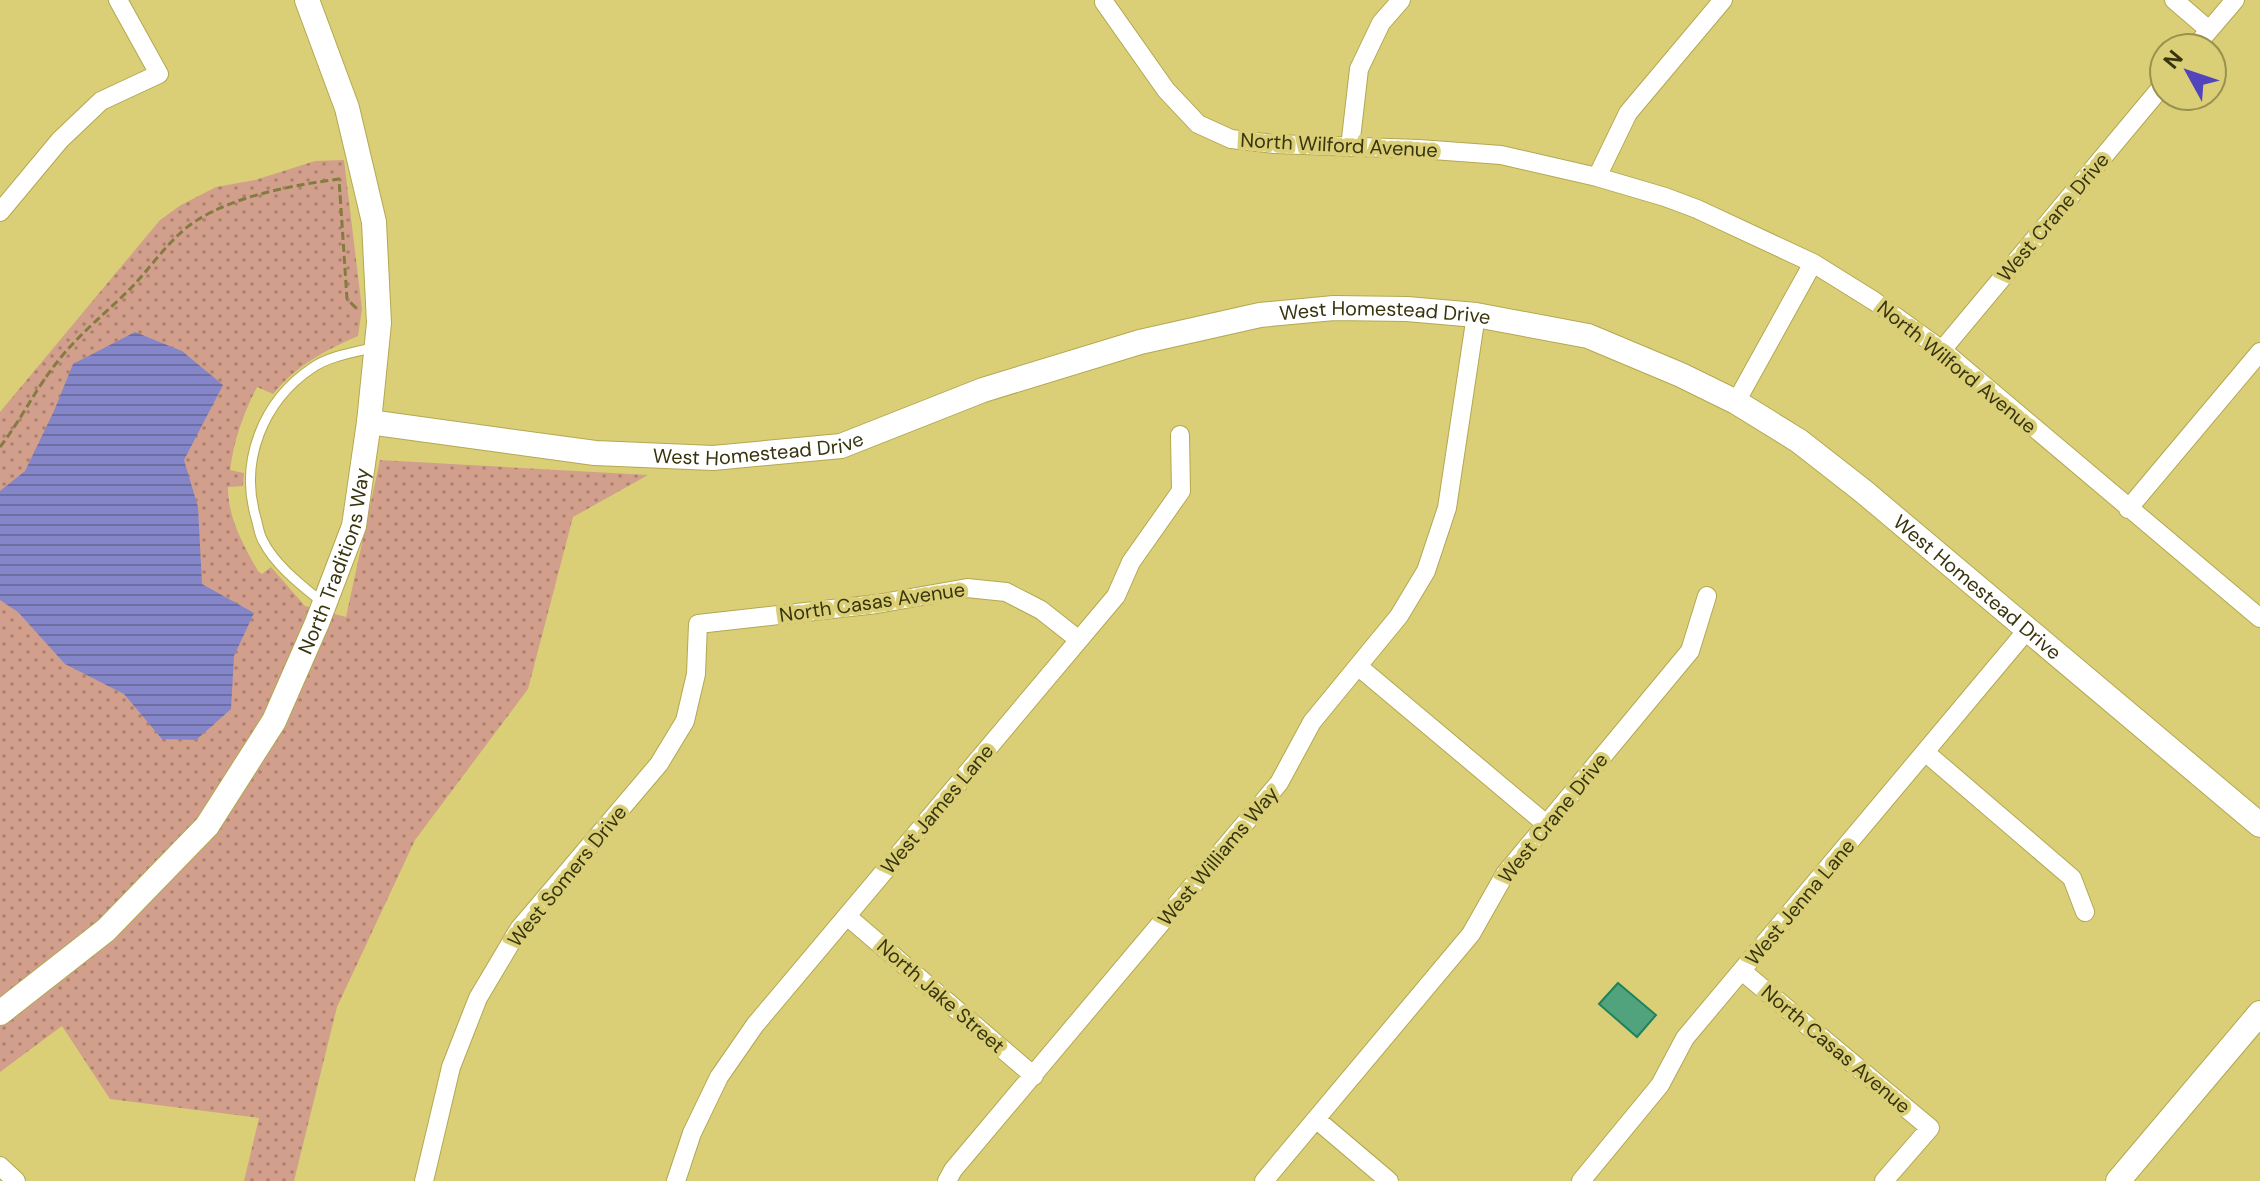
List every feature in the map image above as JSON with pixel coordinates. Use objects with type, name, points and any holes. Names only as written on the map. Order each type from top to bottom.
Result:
[{"type":"street","points":[[0,212],[60,140],[101,101],[159,74],[118,0]]},
{"type":"street","name":"North Traditions Way","points":[[0,1013],[106,930],[207,826],[274,721],[325,604],[354,526],[379,323],[374,222],[347,108],[307,0]]},
{"type":"street","points":[[1350,147],[1359,69],[1381,23],[1401,0]]},
{"type":"street","points":[[1597,177],[1628,113],[1723,0]]},
{"type":"street","points":[[2174,0],[2209,30],[2235,0]]},
{"type":"street","name":"North Wilford Avenue","points":[[1104,2],[1166,90],[1198,124],[1231,139],[1274,144],[1501,155],[1597,177],[1697,209],[1813,263],[1874,301],[1942,350],[2260,618]]},
{"type":"street","name":"West Crane Drive","points":[[1942,350],[2148,103]]},
{"type":"street","points":[[1736,402],[1813,263]]},
{"type":"street","name":"West Homestead Drive","points":[[369,422],[595,453],[713,458],[841,446],[983,390],[1140,342],[1260,315],[1334,308],[1407,309],[1476,315],[1588,336],[1736,402],[1799,441],[2260,825]]},
{"type":"street","name":"West Williams Way","points":[[947,1181],[953,1170],[1279,783],[1312,722],[1399,616],[1426,571],[1447,508],[1476,315]]},
{"type":"street","points":[[2128,509],[2260,352]]},
{"type":"street","name":"West James Lane","points":[[676,1181],[692,1133],[719,1077],[755,1025],[1116,596],[1131,562],[1181,491],[1180,435]]},
{"type":"street","name":"North Casas Avenue","points":[[698,624],[877,604],[967,588],[1006,592],[1041,610],[1079,640]]},
{"type":"street","name":"West Crane Drive","points":[[1264,1181],[1471,934],[1505,874],[1690,651],[1707,596]]},
{"type":"street","name":"West Somers Drive","points":[[424,1181],[451,1067],[478,998],[519,929],[659,764],[685,721],[696,674],[698,624]]},
{"type":"street","name":"West Jenna Lane","points":[[1581,1181],[1660,1085],[1685,1038],[2028,629]]},
{"type":"street","points":[[1359,667],[1546,824]]},
{"type":"street","points":[[1925,752],[2072,878],[2085,912]]},
{"type":"street","name":"North Jake Street","points":[[848,917],[1034,1076]]},
{"type":"street","name":"North Casas Avenue","points":[[1742,971],[1930,1128],[1884,1181]]},
{"type":"street","points":[[2118,1181],[2260,1013]]},
{"type":"street","points":[[1317,1120],[1389,1181]]},
{"type":"street","points":[[0,1166],[16,1181]]},
{"type":"lane","points":[[325,604],[295,580],[263,541],[252,505],[251,455],[262,424],[274,406],[313,367],[376,347]]},
{"type":"path","points":[[0,447],[58,360],[176,238],[199,219],[233,205],[273,191],[339,179],[347,299],[358,309],[359,317]]},
{"type":"shaded area","points":[[344,160],[362,309],[358,336],[312,360],[273,394],[257,387],[247,407],[230,470],[244,473],[243,486],[228,487],[237,531],[258,571],[262,574],[271,567],[305,606],[346,617],[380,460],[648,475],[573,517],[528,689],[415,840],[337,1007],[294,1181],[244,1181],[259,1118],[110,1099],[62,1026],[0,1072],[0,412],[160,220],[216,187],[255,180],[315,161]]},
{"type":"water","points":[[135,332],[182,351],[223,385],[184,460],[198,507],[202,584],[254,613],[234,656],[231,709],[196,740],[162,739],[124,694],[65,664],[18,612],[0,600],[0,491],[25,471],[73,364]]},
{"type":"building","points":[[1618,983],[1656,1015],[1637,1037],[1599,1004]]}]
